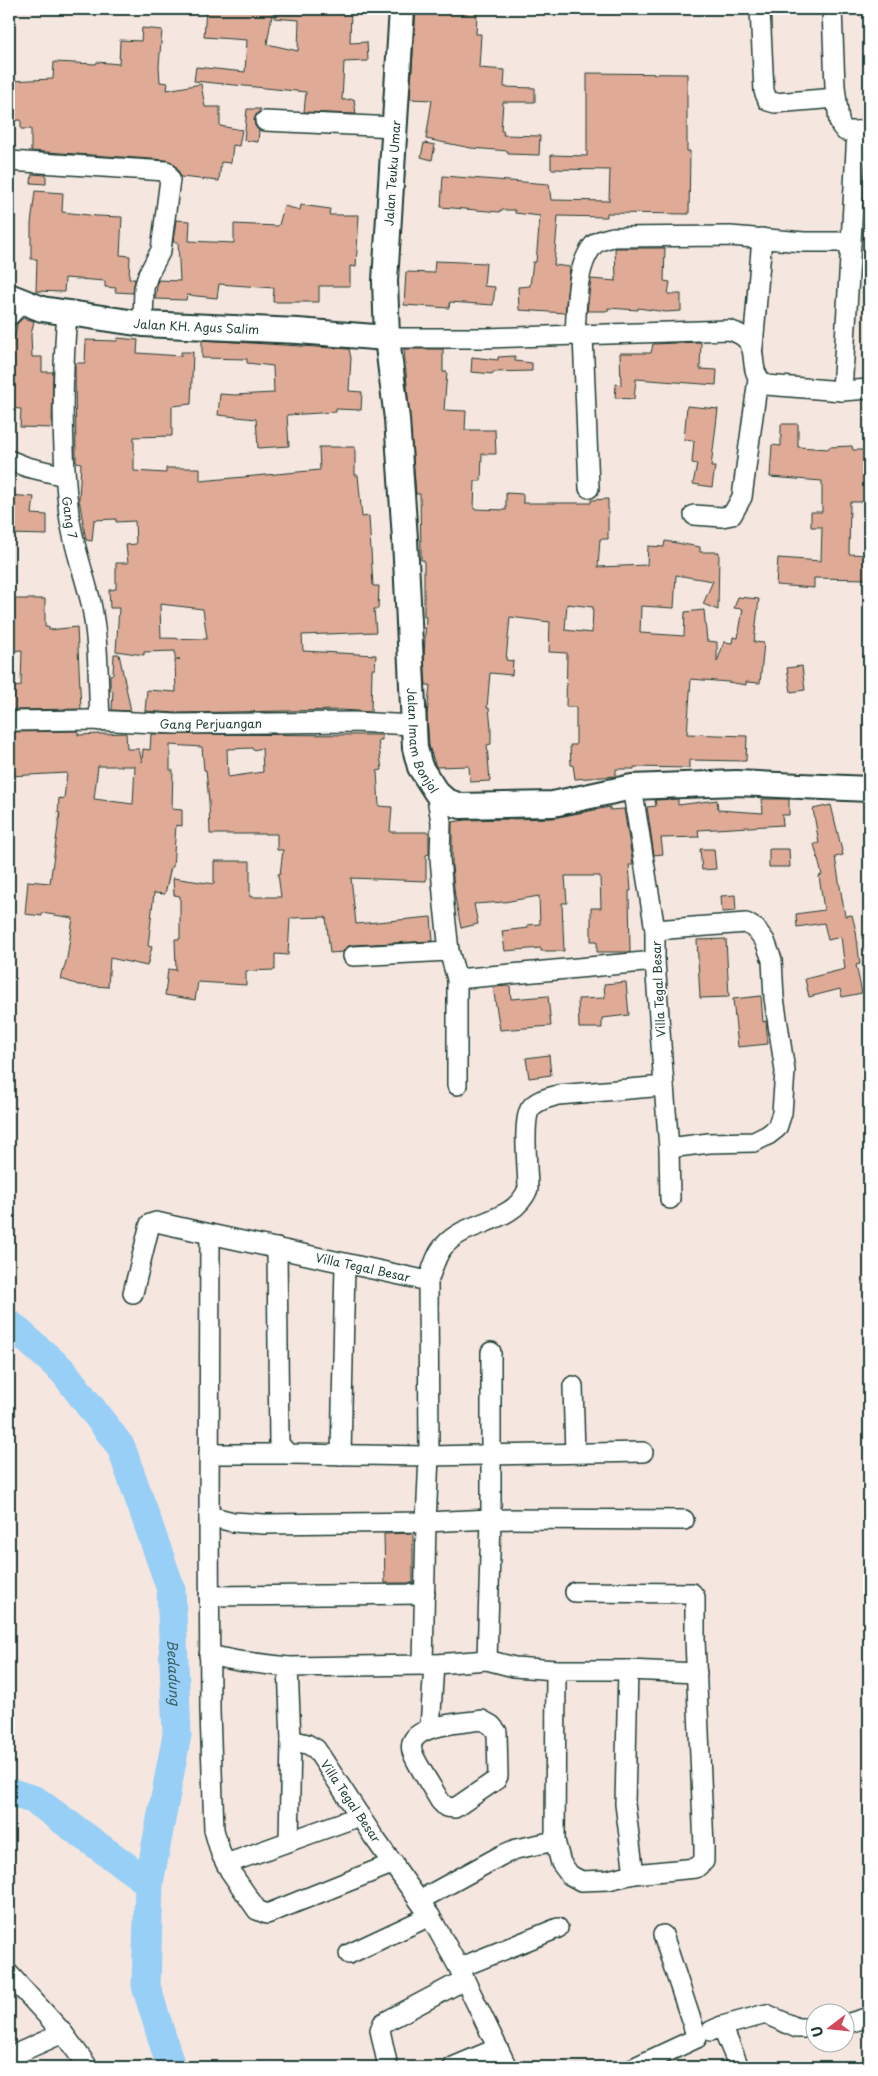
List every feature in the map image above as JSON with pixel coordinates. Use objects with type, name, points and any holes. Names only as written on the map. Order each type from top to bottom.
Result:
[{"type":"street","name":"Jalan Teuku Umar","points":[[387,338],[385,281],[402,9]]},
{"type":"street","points":[[760,9],[764,91],[768,102],[836,98]]},
{"type":"street","points":[[832,9],[836,98],[840,126],[846,131],[863,130],[851,242],[842,390]]},
{"type":"street","points":[[266,121],[395,127]]},
{"type":"street","points":[[9,161],[166,171],[168,173],[170,179],[161,250],[148,275],[144,288],[143,324]]},
{"type":"street","points":[[589,488],[578,290],[584,264],[593,246],[600,241],[613,237],[762,238],[804,242],[851,242]]},
{"type":"street","points":[[762,238],[753,346],[755,372],[758,379],[766,385],[842,390],[869,389]]},
{"type":"street","name":"Jalan KH. Agus Salim","points":[[13,305],[143,324],[298,331],[387,338]]},
{"type":"street","name":"Gang 7","points":[[67,313],[65,348],[65,476],[69,517],[76,553],[91,604],[96,642],[100,720]]},
{"type":"street","points":[[387,338],[486,338],[729,330],[744,337],[753,346]]},
{"type":"street","name":"Jalan Imam Bonjol","points":[[387,338],[396,419],[405,539],[413,725],[417,760],[436,792],[446,801],[461,806],[553,804],[632,787],[736,783],[869,789]]},
{"type":"street","points":[[694,515],[722,517],[732,515],[742,498],[758,379]]},
{"type":"street","points":[[9,460],[65,476]]},
{"type":"street","name":"Gang Perjuangan","points":[[9,721],[100,720],[176,724],[354,722],[413,725]]},
{"type":"street","name":"Villa Tegal Besar","points":[[133,1292],[150,1224],[156,1222],[428,1281],[442,1247],[452,1238],[511,1211],[520,1204],[526,1195],[528,1188],[526,1122],[531,1109],[541,1100],[558,1095],[664,1086],[654,930],[632,787]]},
{"type":"street","points":[[436,792],[441,822],[440,858],[449,951],[456,979],[457,1085]]},
{"type":"street","points":[[654,930],[746,923],[756,929],[765,942],[772,960],[774,998],[785,1071],[782,1113],[777,1128],[768,1135],[754,1142],[709,1143],[669,1148]]},
{"type":"street","points":[[353,956],[449,951]]},
{"type":"street","points":[[456,979],[655,960]]},
{"type":"street","points":[[664,1086],[669,1148],[670,1199]]},
{"type":"street","points":[[210,1234],[209,1655],[214,1830],[226,1864],[257,1910],[267,1914],[394,1863]]},
{"type":"street","points":[[277,1248],[279,1443],[290,1454]]},
{"type":"street","points":[[341,1455],[345,1264]]},
{"type":"street","points":[[428,1281],[429,1456],[425,1594],[430,1728]]},
{"type":"street","points":[[487,1660],[491,1519],[491,1352]]},
{"type":"street","points":[[574,1386],[574,1453]]},
{"type":"street","points":[[209,1454],[429,1456],[643,1452]]},
{"type":"street","points":[[209,1516],[233,1522],[264,1524],[426,1522],[491,1519],[684,1520]]},
{"type":"street","points":[[556,1670],[555,1841],[561,1863],[570,1875],[581,1881],[608,1880],[634,1874],[696,1868],[704,1861],[695,1640],[696,1601],[692,1593],[575,1592]]},
{"type":"street","points":[[209,1596],[425,1594]]},
{"type":"street","points":[[209,1655],[238,1661],[288,1667],[428,1664],[487,1660],[514,1667],[556,1670],[628,1670],[697,1674]]},
{"type":"street","points":[[288,1667],[291,1740],[289,1842]]},
{"type":"street","points":[[628,1670],[625,1804],[634,1874]]},
{"type":"street","points":[[482,1720],[491,1725],[497,1732],[499,1768],[496,1780],[455,1808],[446,1807],[442,1804],[412,1750],[414,1737],[421,1731],[430,1728],[482,1720]]},
{"type":"street","name":"Villa Tegal Besar","points":[[291,1740],[316,1749],[360,1816],[425,1908],[462,1974],[507,2067]]},
{"type":"street","points":[[226,1864],[360,1816]]},
{"type":"street","points":[[349,1954],[425,1908],[502,1855],[516,1849],[555,1841]]},
{"type":"street","points":[[388,2067],[380,2030],[383,2023],[462,1974],[558,1928]]},
{"type":"street","points":[[663,1935],[697,2038]]},
{"type":"street","points":[[9,1974],[63,2033],[88,2067]]},
{"type":"street","points":[[635,2067],[667,2060],[697,2038],[722,2026],[766,2014],[798,2028],[806,2028]]},
{"type":"street","points":[[856,2021],[869,2017]]},
{"type":"street","points":[[722,2026],[739,2067]]},
{"type":"street","points":[[9,2057],[63,2033]]},
{"type":"street","points":[[453,2067],[498,2048]]},
{"type":"building","points":[[206,9],[273,9],[267,44],[298,51],[299,20],[274,18],[274,9],[351,9],[350,43],[367,42],[368,61],[344,62],[342,100],[354,99],[356,114],[304,112],[306,92],[194,81],[196,67],[245,72],[247,40],[204,37]]},
{"type":"building","points":[[416,9],[475,9],[474,13],[477,14],[476,34],[481,34],[479,68],[505,70],[504,87],[535,88],[535,102],[503,102],[501,131],[504,131],[503,135],[540,136],[539,155],[508,154],[508,151],[471,148],[426,139],[432,100],[410,99]]},
{"type":"building","points":[[142,28],[162,30],[159,66],[160,82],[168,83],[167,90],[201,84],[205,107],[220,107],[220,126],[242,130],[239,146],[233,145],[231,163],[221,162],[219,181],[181,177],[176,166],[167,160],[31,151],[31,129],[21,129],[21,120],[9,121],[9,81],[53,79],[54,62],[119,64],[120,40],[141,41]]},
{"type":"building","points":[[587,73],[687,74],[687,151],[690,151],[689,214],[607,213],[607,217],[558,216],[554,265],[570,267],[565,313],[519,310],[518,287],[530,286],[533,262],[536,262],[540,216],[515,213],[515,210],[500,210],[500,212],[441,207],[443,176],[549,184],[551,200],[609,201],[610,170],[551,169],[551,155],[587,156]]},
{"type":"building","points":[[247,109],[261,109],[254,120],[255,126],[259,131],[258,142],[244,140]]},
{"type":"building","points":[[424,143],[435,145],[432,160],[421,157]]},
{"type":"building","points":[[32,174],[46,175],[46,184],[31,183]]},
{"type":"building","points":[[35,191],[63,193],[62,212],[122,217],[120,255],[130,256],[129,279],[135,279],[133,293],[115,292],[116,288],[105,287],[105,281],[65,278],[64,292],[36,291],[37,259],[31,259],[31,224]]},
{"type":"building","points":[[301,205],[330,209],[329,215],[359,215],[356,267],[350,266],[350,286],[319,286],[319,302],[273,302],[274,288],[219,284],[217,298],[187,295],[186,300],[155,299],[158,280],[180,281],[178,242],[173,242],[176,220],[190,221],[189,241],[234,243],[234,224],[277,226],[279,225],[284,206],[300,210]]},
{"type":"building","points":[[615,248],[665,248],[664,281],[670,282],[668,294],[681,294],[681,311],[666,312],[638,308],[638,310],[608,308],[608,311],[587,311],[591,279],[616,281]]},
{"type":"building","points":[[435,261],[486,263],[484,286],[495,287],[493,305],[450,302],[449,308],[404,305],[406,272],[434,273]]},
{"type":"building","points":[[23,318],[34,321],[31,335],[32,357],[42,357],[42,372],[53,372],[52,428],[20,427],[21,409],[9,408],[9,336],[15,336],[17,324]]},
{"type":"building","points":[[118,338],[138,340],[137,353],[181,356],[181,352],[193,352],[191,404],[172,406],[172,436],[134,437],[134,471],[166,473],[166,468],[200,468],[200,481],[320,470],[319,447],[355,447],[355,475],[358,475],[362,517],[369,516],[373,586],[379,586],[378,609],[374,609],[376,632],[302,635],[303,651],[376,655],[375,669],[372,669],[371,712],[342,710],[176,713],[145,711],[147,690],[176,692],[175,660],[180,659],[175,659],[175,651],[144,652],[144,655],[116,651],[119,608],[110,608],[109,590],[116,589],[116,563],[128,563],[126,545],[136,544],[135,521],[116,522],[116,519],[94,520],[92,541],[86,540],[79,499],[81,463],[76,462],[75,363],[85,363],[86,340],[117,341]],"holes":[[[160,604],[203,609],[207,639],[161,638]]]},
{"type":"building","points":[[202,340],[349,349],[351,358],[349,391],[362,392],[361,410],[336,409],[336,412],[287,415],[289,446],[258,448],[256,419],[218,415],[220,394],[274,393],[273,366],[247,363],[247,359],[202,358]]},
{"type":"building","points":[[701,342],[700,369],[717,370],[716,385],[636,379],[634,399],[615,398],[616,384],[621,385],[620,353],[651,353],[653,344]]},
{"type":"building","points":[[404,349],[443,349],[443,372],[447,372],[444,410],[466,411],[465,430],[495,430],[496,454],[482,454],[481,481],[475,481],[474,509],[506,510],[506,493],[523,494],[523,503],[591,503],[591,500],[608,499],[608,539],[600,539],[598,567],[647,565],[648,546],[664,547],[665,541],[700,547],[700,552],[719,552],[718,610],[703,604],[713,581],[676,575],[674,608],[641,606],[640,633],[684,636],[685,612],[704,610],[707,641],[717,642],[717,662],[724,642],[732,643],[733,637],[738,638],[743,609],[734,608],[738,597],[759,599],[754,642],[764,643],[760,683],[746,682],[746,685],[691,679],[687,734],[747,736],[746,761],[689,760],[689,768],[634,767],[634,769],[616,769],[616,776],[575,779],[573,765],[571,765],[570,745],[576,745],[576,707],[566,707],[567,653],[549,652],[550,622],[510,617],[506,660],[513,661],[512,675],[490,673],[487,708],[489,708],[491,744],[487,745],[490,781],[470,782],[469,766],[436,767],[429,746],[427,716],[430,685],[426,685],[424,657],[426,617],[424,617],[424,560],[421,560],[420,494],[416,494]],"holes":[[[567,604],[593,607],[592,633],[565,630]]]},
{"type":"building","points":[[515,356],[515,361],[532,363],[532,371],[493,372],[493,374],[471,372],[472,357],[498,360],[498,357]]},
{"type":"building","points":[[687,406],[718,409],[711,467],[715,467],[712,487],[693,484],[697,464],[692,463],[694,441],[684,440]]},
{"type":"building","points":[[781,424],[798,424],[798,447],[829,449],[829,447],[852,446],[853,450],[869,450],[869,502],[850,502],[849,554],[869,555],[869,579],[814,578],[814,588],[776,585],[778,558],[821,561],[822,527],[811,527],[811,512],[822,512],[822,481],[770,477],[772,445],[781,446]]},
{"type":"building","points":[[9,495],[34,497],[32,514],[47,515],[47,535],[9,534]]},
{"type":"building","points":[[11,599],[45,599],[45,627],[49,627],[49,630],[77,627],[81,709],[9,710],[9,688],[21,686],[22,650],[11,651],[9,630],[11,630]]},
{"type":"building","points":[[114,654],[119,654],[131,711],[112,710],[113,690],[110,691],[110,675],[113,674]]},
{"type":"building","points":[[802,666],[805,690],[791,692],[787,668]]},
{"type":"building","points":[[78,731],[78,735],[126,733],[127,749],[139,749],[142,762],[143,749],[150,750],[151,734],[382,735],[382,740],[378,740],[382,770],[377,771],[379,806],[392,807],[390,832],[429,832],[429,854],[426,855],[426,881],[351,878],[356,924],[431,917],[433,941],[352,945],[346,947],[343,952],[330,953],[326,917],[290,918],[288,955],[275,954],[275,970],[246,971],[246,985],[198,982],[195,1000],[165,995],[168,969],[176,970],[175,939],[180,939],[180,896],[174,895],[173,878],[214,884],[214,861],[250,861],[250,897],[281,897],[278,874],[280,874],[283,850],[277,850],[277,834],[210,834],[209,802],[202,747],[170,745],[170,770],[173,770],[172,809],[182,810],[182,826],[176,825],[173,867],[171,867],[165,894],[154,893],[148,946],[152,947],[147,966],[110,958],[108,987],[79,985],[61,979],[67,958],[73,918],[42,913],[42,916],[25,914],[28,881],[50,883],[60,813],[58,813],[59,798],[64,799],[67,773],[9,776],[9,732]],"holes":[[[252,748],[253,750],[262,748],[263,772],[228,777],[227,749]],[[98,766],[135,766],[133,804],[94,799]]]},
{"type":"building","points":[[678,799],[678,805],[717,800],[718,810],[763,813],[762,799],[789,799],[789,815],[782,815],[783,825],[698,830],[699,837],[661,838],[663,854],[654,855],[647,807],[656,806],[655,800]]},
{"type":"building","points":[[831,805],[843,855],[835,857],[845,916],[852,915],[856,931],[860,964],[856,965],[862,993],[842,997],[840,989],[809,997],[805,979],[845,969],[841,937],[828,940],[824,923],[797,927],[796,914],[824,910],[819,876],[822,875],[814,844],[819,843],[813,809]]},
{"type":"building","points":[[610,807],[610,810],[624,809],[633,865],[629,865],[631,891],[629,891],[630,952],[597,952],[597,941],[591,941],[591,908],[601,908],[600,876],[565,876],[567,903],[562,903],[564,951],[541,951],[541,948],[505,951],[502,931],[528,928],[527,925],[540,924],[539,896],[504,902],[474,904],[478,924],[461,928],[452,866],[452,822],[553,818]]},
{"type":"building","points":[[700,849],[714,849],[716,869],[702,870]]},
{"type":"building","points":[[769,849],[789,849],[790,867],[769,867]]},
{"type":"building","points":[[735,895],[736,911],[722,912],[721,896]]},
{"type":"building","points":[[726,939],[729,997],[700,998],[697,940]]},
{"type":"building","points":[[626,982],[629,1015],[602,1018],[602,1028],[579,1028],[578,999],[605,998],[604,984]]},
{"type":"building","points":[[510,986],[511,999],[548,996],[551,1026],[500,1030],[493,987]]},
{"type":"building","points":[[761,996],[763,1022],[766,1021],[768,1044],[738,1047],[733,999]]},
{"type":"building","points":[[549,1055],[551,1075],[529,1078],[526,1058]]},
{"type":"building","points":[[413,1533],[413,1583],[385,1583],[384,1534]]},
{"type":"waterway","name":"Bedadung","points":[[9,1325],[63,1371],[121,1447],[171,1589],[177,1735],[149,1883],[146,1986],[171,2067]]},
{"type":"waterway","points":[[9,1792],[35,1800],[149,1883]]}]
